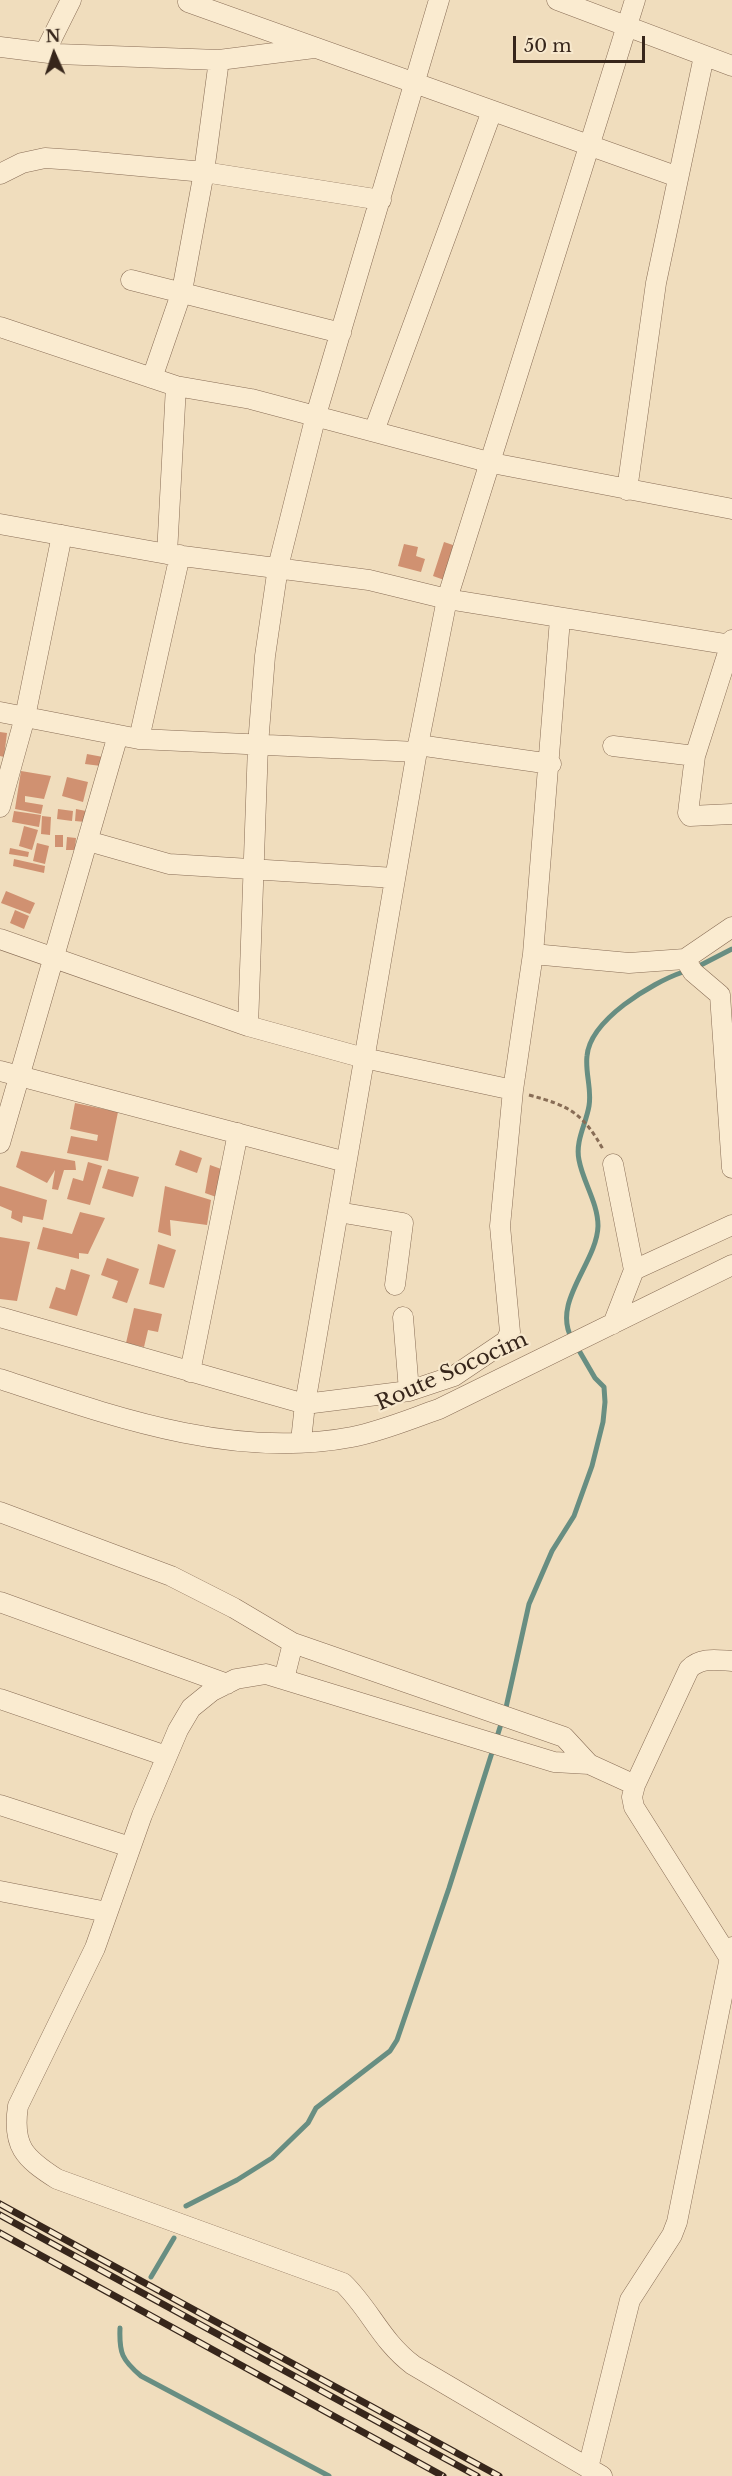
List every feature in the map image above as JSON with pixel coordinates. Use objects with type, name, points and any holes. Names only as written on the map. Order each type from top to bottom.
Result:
[{"type":"street","points":[[45,52],[71,0]]},
{"type":"street","points":[[248,1026],[258,745],[265,656],[278,567],[316,415],[440,0]]},
{"type":"street","points":[[557,0],[732,66]]},
{"type":"street","points":[[301,1441],[305,1404],[417,749],[447,599],[492,463],[625,26],[636,0]]},
{"type":"street","points":[[188,2],[678,177]]},
{"type":"street","points":[[0,47],[45,52],[219,60],[319,47]]},
{"type":"street","points":[[627,490],[656,283],[704,56]]},
{"type":"street","points":[[152,378],[182,291],[204,172],[219,60]]},
{"type":"street","points":[[374,431],[492,111]]},
{"type":"street","points":[[0,174],[22,163],[45,158],[204,172],[381,200]]},
{"type":"street","points":[[131,280],[182,291],[341,333]]},
{"type":"street","points":[[0,327],[176,386],[250,399],[316,415],[492,463],[732,509]]},
{"type":"street","points":[[139,739],[174,554],[176,386]]},
{"type":"street","points":[[0,524],[174,554],[369,580],[447,599],[560,619],[730,658]]},
{"type":"street","points":[[0,807],[26,717],[62,535]]},
{"type":"street","points":[[0,1317],[305,1404],[409,1391],[454,1376],[509,1337],[500,1226],[513,1090],[533,954],[551,764],[560,619]]},
{"type":"street","points":[[732,640],[730,658],[695,756],[688,815],[732,814]]},
{"type":"street","points":[[0,712],[139,739],[417,749],[551,764]]},
{"type":"street","points":[[0,1143],[118,735]]},
{"type":"street","points":[[613,747],[695,756]]},
{"type":"street","points":[[88,840],[169,864],[395,878]]},
{"type":"street","points":[[533,954],[629,963],[685,959],[732,927]]},
{"type":"street","points":[[0,939],[248,1026],[364,1058],[513,1090]]},
{"type":"street","points":[[685,959],[693,972],[720,995],[732,1168]]},
{"type":"street","points":[[0,1071],[346,1162]]},
{"type":"street","points":[[190,1372],[238,1133]]},
{"type":"street","points":[[613,1164],[634,1270],[613,1324]]},
{"type":"street","points":[[338,1212],[404,1223],[395,1285]]},
{"type":"street","points":[[634,1270],[732,1226]]},
{"type":"street","name":"Route Sococim","points":[[0,1379],[100,1412],[200,1436],[238,1441],[301,1441],[349,1437],[396,1425],[439,1409],[613,1324],[729,1273]]},
{"type":"street","points":[[403,1317],[409,1391]]},
{"type":"street","points":[[0,1512],[171,1576],[234,1608],[293,1643],[564,1737],[589,1764]]},
{"type":"street","points":[[0,1602],[227,1684]]},
{"type":"street","points":[[284,1679],[293,1643]]},
{"type":"street","points":[[635,1785],[589,1764],[554,1762],[266,1674],[251,1674],[206,1695],[191,1708],[166,1756],[94,1948],[18,2106],[15,2128],[21,2148],[34,2164],[57,2179],[343,2283],[353,2293],[387,2343],[413,2365],[595,2472],[630,2300],[672,2235],[676,2222],[731,1953],[634,1807],[632,1797],[635,1785],[689,1669],[696,1662],[706,1659],[732,1661]]},
{"type":"street","points":[[426,1723],[435,1693]]},
{"type":"street","points":[[0,1699],[166,1756]]},
{"type":"street","points":[[0,1805],[130,1847]]},
{"type":"street","points":[[0,1891],[107,1912]]},
{"type":"path","points":[[513,1090],[555,1102],[585,1119],[613,1164]]},
{"type":"building","points":[[444,542],[459,547],[447,581],[433,576]]},
{"type":"building","points":[[404,544],[418,547],[416,556],[425,559],[421,572],[398,566]]},
{"type":"building","points":[[0,732],[7,733],[4,757],[0,756]]},
{"type":"building","points":[[87,754],[103,757],[101,766],[85,764]]},
{"type":"building","points":[[21,771],[51,776],[44,799],[25,796],[25,802],[43,805],[41,814],[15,809]]},
{"type":"building","points":[[67,777],[88,782],[83,802],[62,796]]},
{"type":"building","points":[[58,809],[73,811],[72,821],[57,819]]},
{"type":"building","points":[[76,809],[86,811],[85,822],[75,821]]},
{"type":"building","points":[[14,811],[41,815],[39,827],[12,822]]},
{"type":"building","points":[[42,816],[51,817],[50,835],[41,834]]},
{"type":"building","points":[[24,826],[38,830],[32,850],[19,846]]},
{"type":"building","points":[[55,835],[63,835],[63,847],[55,847]]},
{"type":"building","points":[[67,837],[76,838],[75,850],[66,850]]},
{"type":"building","points":[[37,843],[49,846],[45,864],[33,861]]},
{"type":"building","points":[[10,848],[29,852],[28,857],[9,854]]},
{"type":"building","points":[[14,859],[45,866],[44,873],[13,866]]},
{"type":"building","points":[[6,891],[35,903],[30,914],[1,903]]},
{"type":"building","points":[[15,910],[29,916],[24,929],[10,923]]},
{"type":"building","points":[[75,1103],[118,1112],[108,1161],[67,1153],[71,1136],[97,1141],[98,1135],[70,1129]]},
{"type":"building","points":[[180,1150],[202,1158],[197,1173],[175,1165]]},
{"type":"building","points":[[21,1151],[75,1161],[76,1170],[64,1170],[58,1190],[52,1189],[55,1170],[47,1183],[16,1167]]},
{"type":"building","points":[[88,1162],[102,1166],[90,1205],[67,1199],[73,1178],[83,1181]]},
{"type":"building","points":[[210,1165],[224,1170],[219,1198],[205,1193]]},
{"type":"building","points":[[108,1169],[139,1177],[133,1197],[102,1188]]},
{"type":"building","points":[[0,1186],[47,1200],[43,1220],[23,1216],[22,1223],[11,1218],[12,1211],[0,1206]]},
{"type":"building","points":[[165,1186],[211,1200],[207,1225],[170,1220],[171,1236],[158,1232]]},
{"type":"building","points":[[80,1212],[105,1218],[88,1254],[79,1253],[79,1259],[37,1249],[43,1227],[72,1234]]},
{"type":"building","points":[[0,1237],[30,1242],[17,1301],[0,1299]]},
{"type":"building","points":[[158,1244],[176,1250],[164,1288],[149,1284]]},
{"type":"building","points":[[107,1258],[139,1269],[127,1303],[112,1298],[118,1281],[101,1275]]},
{"type":"building","points":[[71,1269],[90,1275],[77,1316],[49,1308],[56,1287],[65,1290]]},
{"type":"building","points":[[134,1308],[162,1314],[158,1332],[148,1330],[144,1347],[126,1343]]},
{"type":"waterway","points":[[697,967],[732,949]]},
{"type":"waterway","points":[[572,1339],[567,1325],[567,1311],[577,1282],[591,1254],[598,1226],[596,1209],[578,1153],[589,1106],[587,1056],[599,1029],[610,1017],[639,994],[683,972]]},
{"type":"waterway","points":[[505,1712],[529,1604],[552,1551],[574,1516],[592,1466],[603,1422],[604,1387],[595,1378],[577,1347]]},
{"type":"waterway","points":[[186,2206],[237,2180],[272,2158],[308,2123],[316,2108],[390,2051],[397,2040],[449,1888],[502,1721]]},
{"type":"waterway","points":[[151,2277],[174,2238]]},
{"type":"waterway","points":[[120,2328],[123,2355],[141,2376],[329,2476]]},
{"type":"railway","points":[[0,2204],[499,2476]]},
{"type":"railway","points":[[0,2215],[477,2476]]},
{"type":"railway","points":[[0,2233],[443,2476]]}]
